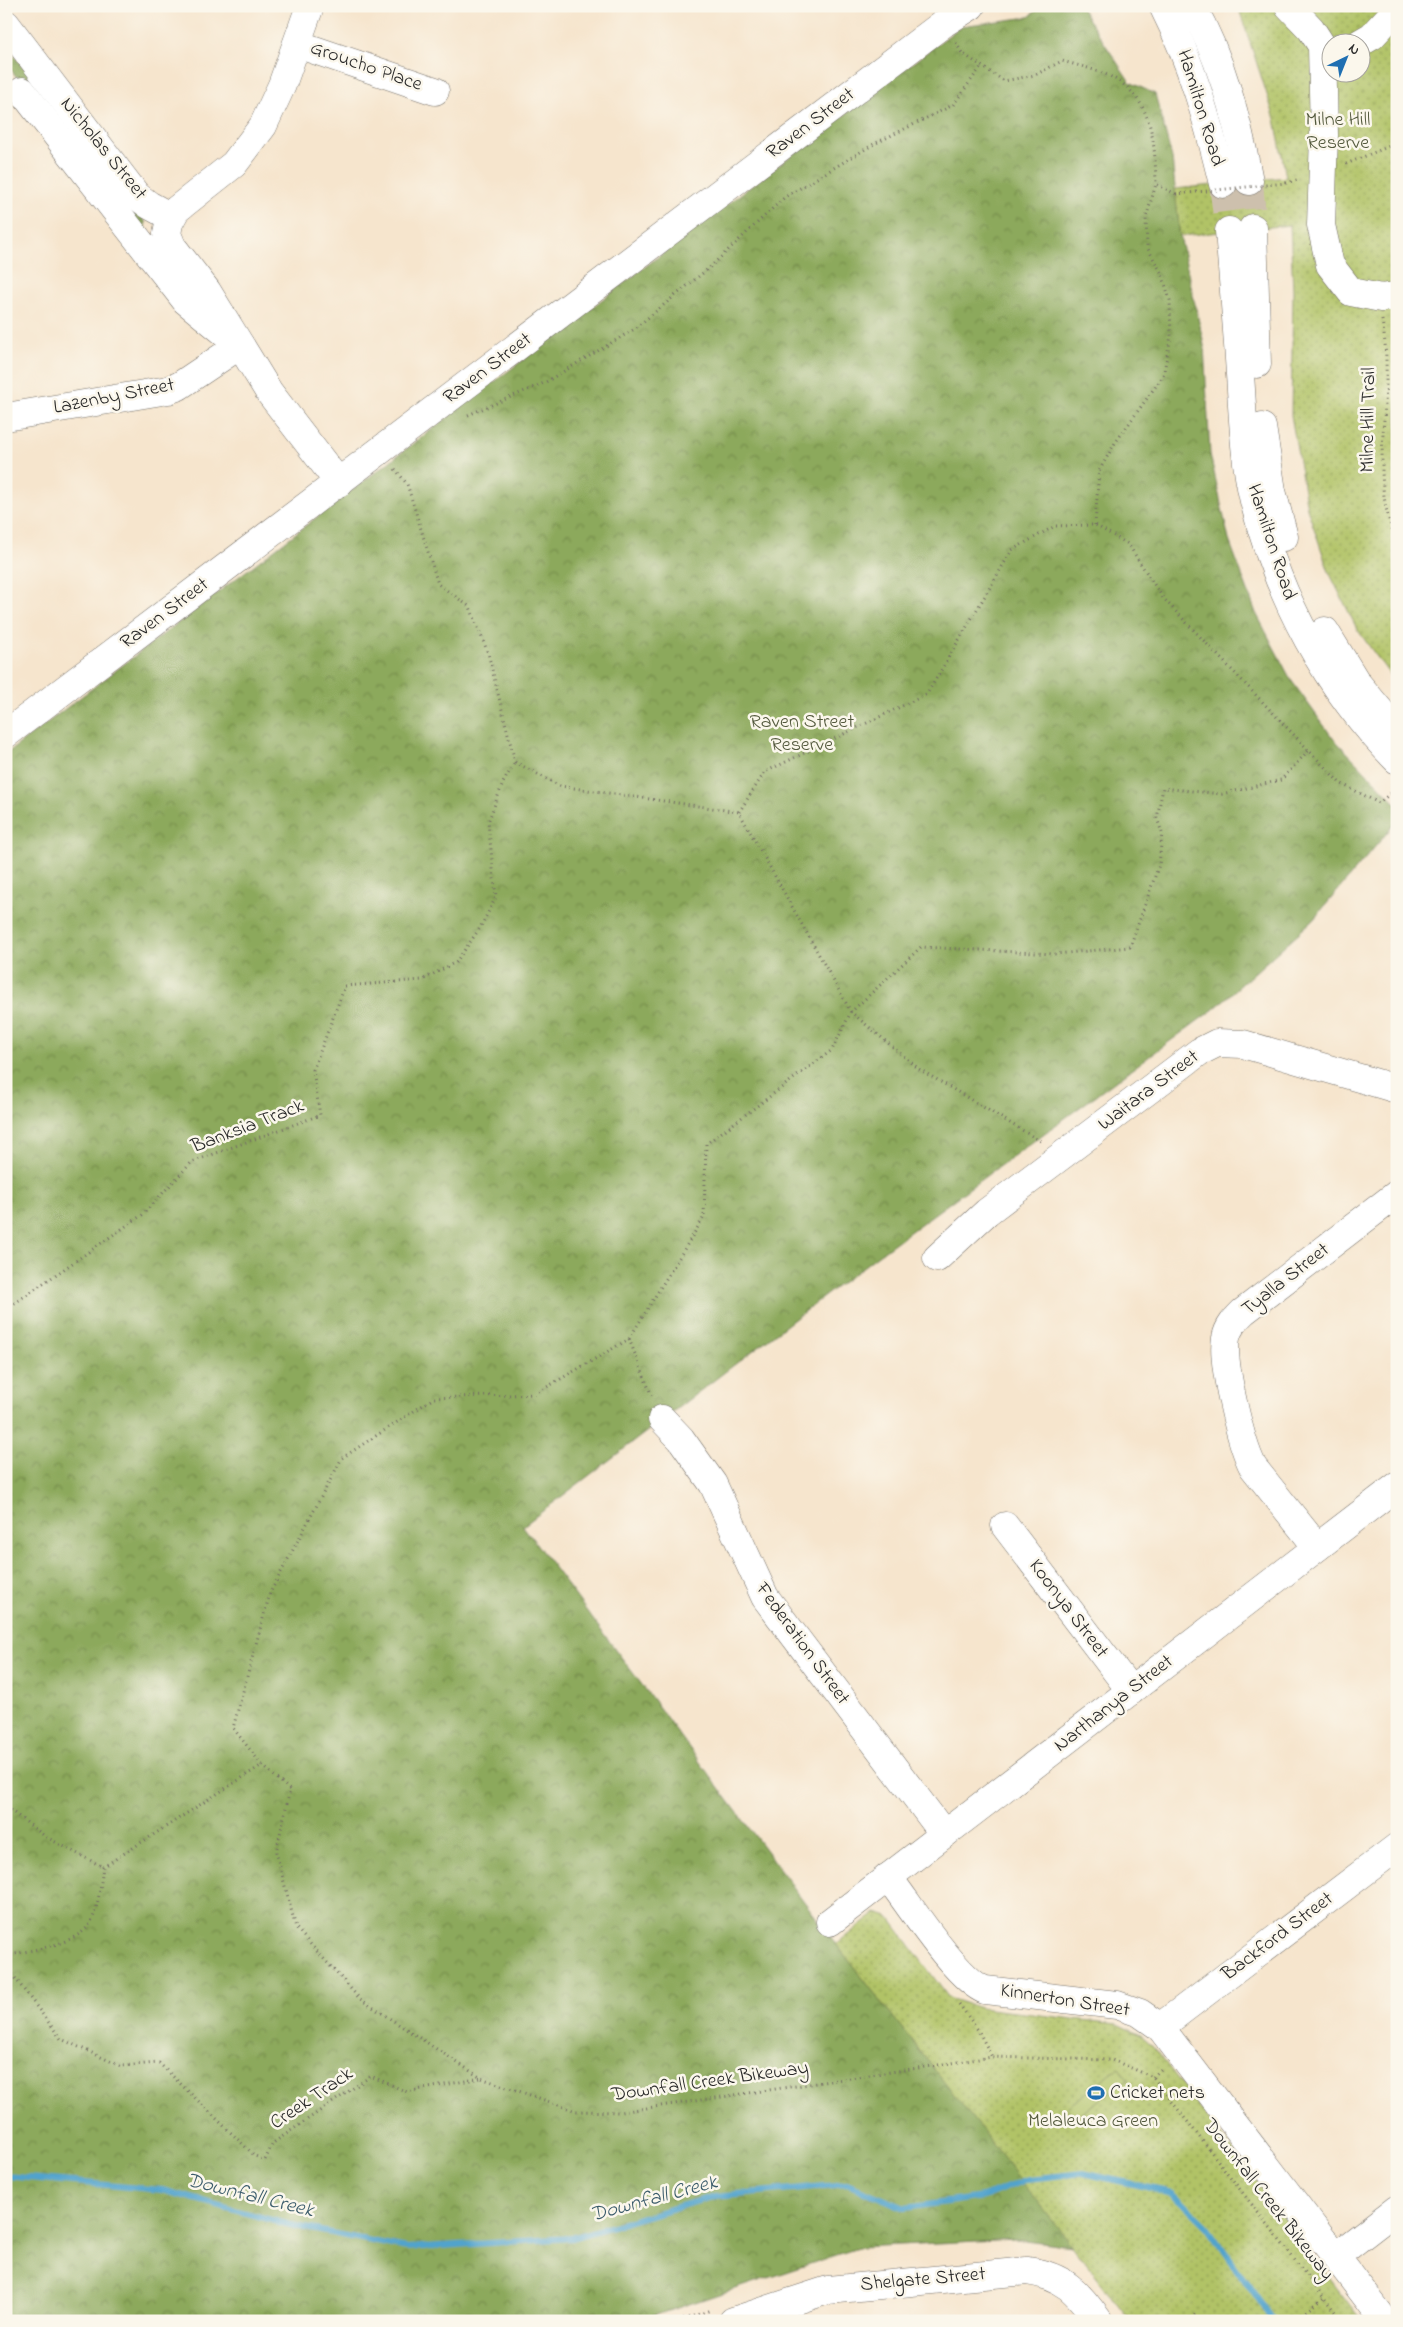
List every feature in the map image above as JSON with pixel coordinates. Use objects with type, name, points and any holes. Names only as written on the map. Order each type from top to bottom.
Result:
[{"type":"street","points":[[171,217],[180,206],[234,164],[250,145],[272,109],[310,6]]},
{"type":"street","name":"Raven Street","points":[[6,734],[944,22],[972,6]]},
{"type":"street","points":[[1289,6],[1320,40]]},
{"type":"street","points":[[1370,37],[1397,9]]},
{"type":"street","name":"Hamilton Road","points":[[1184,10],[1223,78],[1242,147],[1236,182]]},
{"type":"street","name":"Nicholas Street","points":[[6,24],[137,196],[171,217],[167,234],[172,246],[207,291],[269,392],[339,483]]},
{"type":"street","name":"Groucho Place","points":[[297,44],[435,91]]},
{"type":"street","points":[[1325,82],[1321,225],[1330,265],[1351,292],[1389,297]]},
{"type":"street","name":"Nicholas Street","points":[[22,91],[186,302],[240,345]]},
{"type":"street","name":"Hamilton Road","points":[[1397,731],[1357,684],[1323,628],[1292,562],[1280,523],[1265,455],[1241,230],[1244,438],[1254,501],[1263,533],[1293,611],[1312,647],[1348,704],[1397,760]]},
{"type":"street","name":"Lazenby Street","points":[[6,418],[168,390],[179,386],[240,345]]},
{"type":"street","name":"Waitara Street","points":[[937,1258],[987,1212],[1199,1052],[1218,1043],[1243,1044],[1397,1089]]},
{"type":"street","name":"Tyalla Street","points":[[1316,1547],[1253,1467],[1246,1454],[1241,1440],[1226,1358],[1226,1336],[1229,1328],[1243,1312],[1397,1194]]},
{"type":"street","name":"Federation Street","points":[[662,1419],[680,1439],[713,1484],[765,1597],[944,1834]]},
{"type":"street","name":"Narthanya Street","points":[[830,1922],[1397,1486]]},
{"type":"street","name":"Koonya Street","points":[[1005,1526],[1131,1691]]},
{"type":"street","name":"Backford Street","points":[[1160,2027],[1397,1847]]},
{"type":"street","name":"Kinnerton Street","points":[[888,1877],[957,1968],[974,1985],[986,1990],[1117,2005],[1140,2013],[1160,2027],[1385,2321]]},
{"type":"street","points":[[1336,2256],[1397,2209]]},
{"type":"street","name":"Shelgate Street","points":[[734,2321],[828,2290],[1027,2272],[1055,2277],[1065,2283],[1083,2300],[1099,2321]]},
{"type":"path","points":[[944,22],[962,53],[1004,81],[1035,75],[1062,61],[1120,81],[1134,94],[1148,117],[1155,144],[1156,184],[1146,218],[1147,247],[1162,274],[1170,300],[1171,336],[1163,376],[1115,443],[1099,471],[1095,525]]},
{"type":"path","points":[[464,417],[544,383],[633,330],[709,268],[785,197],[874,144],[953,105],[981,67]]},
{"type":"path","points":[[1323,174],[1397,143]]},
{"type":"path","points":[[1156,184],[1176,194],[1286,182]]},
{"type":"path","name":"Milne Hill Trail","points":[[1389,297],[1381,454],[1384,505],[1397,541]]},
{"type":"path","points":[[381,450],[407,484],[438,584],[470,607],[488,653],[515,762],[560,786],[739,812]]},
{"type":"path","points":[[739,812],[765,772],[927,694],[1012,550],[1055,526],[1095,525],[1128,544],[1163,598],[1340,783],[1379,803],[1393,791]]},
{"type":"path","points":[[6,1956],[71,1940],[90,1924],[99,1894],[103,1868],[262,1765],[233,1728],[270,1593],[342,1458],[434,1398],[535,1394],[629,1339],[704,1217],[706,1144],[832,1050],[851,1012],[920,947],[1056,954],[1130,947],[1159,865],[1162,834],[1157,818],[1163,788],[1222,794],[1281,780],[1309,750]]},
{"type":"path","name":"Banksia Track","points":[[6,1308],[142,1215],[192,1162],[320,1116],[313,1070],[345,986],[422,980],[456,962],[480,928],[496,897],[488,822],[503,783],[515,762]]},
{"type":"path","points":[[739,812],[851,1012],[919,1069],[1064,1155]]},
{"type":"path","points":[[629,1339],[640,1372],[662,1419]]},
{"type":"path","name":"Downfall Creek Bikeway","points":[[262,1765],[290,1790],[276,1852],[296,1928],[360,1999],[482,2078],[576,2111],[620,2112],[992,2056],[1112,2060],[1153,2077],[1342,2321]]},
{"type":"path","points":[[6,1807],[46,1837],[103,1868]]},
{"type":"path","name":"Creek Track","points":[[6,1966],[61,2039],[121,2066],[159,2063],[255,2156],[265,2160],[273,2143],[371,2076],[407,2092],[482,2078]]},
{"type":"path","points":[[1295,2321],[1325,2297]]},
{"type":"path","points":[[1186,2321],[1198,2312]]},
{"type":"path","points":[[6,2318],[14,2321]]},
{"type":"green space","name":"Raven Street Reserve","points":[[1041,6],[1080,6],[1130,82],[1155,94],[1172,158],[1180,236],[1204,345],[1210,454],[1229,540],[1256,613],[1291,680],[1333,738],[1397,804],[1397,821],[1313,920],[1214,1009],[881,1253],[523,1526],[836,1944],[1073,2246],[1016,2239],[861,2247],[638,2321],[6,2321],[6,754],[961,26],[1029,17]]},
{"type":"green space","name":"Milne Hill Reserve","points":[[1238,6],[1397,6],[1397,685],[1357,629],[1329,572],[1307,508],[1291,415],[1293,290],[1290,225],[1180,236],[1175,189],[1286,177],[1275,119]]},
{"type":"green space","points":[[6,45],[145,221],[145,229],[141,228],[6,64]]},
{"type":"green space","name":"Melaleuca Green","points":[[876,1913],[889,1917],[949,1998],[980,2008],[1117,2024],[1141,2035],[1152,2045],[1362,2321],[1131,2321],[836,1944]]},
{"type":"green space","name":"Cricket nets","points":[[1119,2068],[1127,2079],[1075,2118],[1066,2108]]},
{"type":"waterway","name":"Downfall Creek","points":[[6,2176],[162,2190],[290,2225],[407,2248],[572,2238],[715,2196],[847,2184],[905,2208],[983,2197],[1028,2179],[1083,2173],[1173,2193],[1207,2226],[1273,2321]]},
{"type":"tunnel","points":[[1249,181],[1253,228]]},
{"type":"tunnel","points":[[1223,184],[1229,231]]},
{"type":"place","name":"Cricket nets","points":[[1096,2093]]}]
